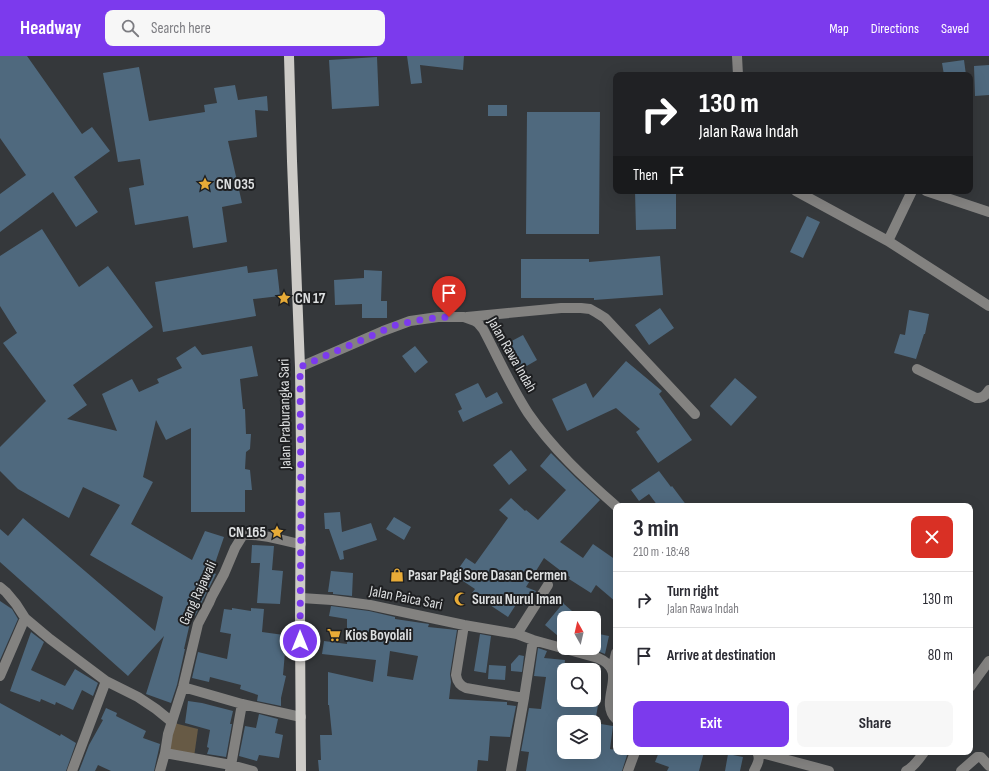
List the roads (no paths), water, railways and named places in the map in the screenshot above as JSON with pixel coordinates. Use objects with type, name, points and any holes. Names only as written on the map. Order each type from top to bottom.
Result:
[{"type":"main road","name":"Jalan Praburangka Sari","points":[[289,56],[300,367],[300,662],[302,771]]},
{"type":"street","points":[[737,56],[738,72]]},
{"type":"street","points":[[802,194],[888,241],[989,306]]},
{"type":"street","points":[[888,241],[911,194]]},
{"type":"street","points":[[935,194],[989,212]]},
{"type":"street","points":[[467,317],[561,308],[590,309],[605,318],[695,414]]},
{"type":"street","name":"Jalan Rawa Indah","points":[[300,367],[396,325],[424,319],[460,316],[467,317],[478,323],[483,330],[516,394],[540,430],[583,476],[613,503]]},
{"type":"street","points":[[917,369],[976,398],[981,398],[989,390]]},
{"type":"street","name":"Gang Rajawali","points":[[160,771],[168,734],[183,687],[198,624],[224,574],[235,548],[244,535],[257,535],[300,544]]},
{"type":"street","points":[[517,634],[548,584]]},
{"type":"street","points":[[0,588],[6,592],[25,618],[50,639],[106,681],[138,697],[172,722]]},
{"type":"street","name":"Jalan Paica Sari","points":[[300,598],[370,605],[464,625],[517,634],[533,640],[598,658],[605,661],[612,670]]},
{"type":"street","points":[[0,676],[25,618]]},
{"type":"street","points":[[464,625],[456,675],[459,683],[466,688],[524,698]]},
{"type":"street","points":[[511,771],[533,640]]},
{"type":"street","points":[[973,683],[989,662]]},
{"type":"street","points":[[613,666],[613,674]]},
{"type":"street","points":[[72,771],[106,681]]},
{"type":"street","points":[[613,686],[610,707],[613,717]]},
{"type":"street","points":[[183,687],[242,704],[301,717]]},
{"type":"street","points":[[230,768],[242,704]]},
{"type":"street","points":[[165,753],[230,768],[253,771]]},
{"type":"street","points":[[628,771],[634,755]]},
{"type":"street","points":[[754,771],[759,758],[758,755]]},
{"type":"street","points":[[769,755],[829,771]]},
{"type":"street","points":[[906,771],[917,762],[922,755]]},
{"type":"street","points":[[961,771],[977,757],[981,758],[989,766]]},
{"type":"place","name":"CN 035","points":[[205,184]]},
{"type":"place","name":"CN 17","points":[[284,298]]},
{"type":"place","name":"CN 165","points":[[277,532]]},
{"type":"place","name":"Pasar Pagi Sore Dasan Cermen","points":[[397,575]]},
{"type":"place","name":"Surau Nurul Iman","points":[[461,599]]},
{"type":"place","name":"Kios Boyolali","points":[[334,635]]}]
